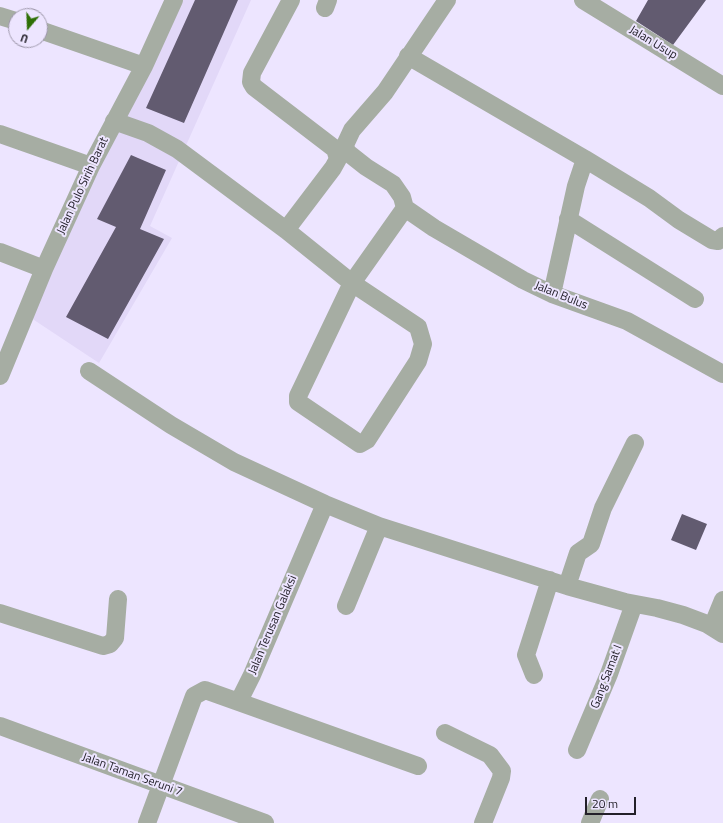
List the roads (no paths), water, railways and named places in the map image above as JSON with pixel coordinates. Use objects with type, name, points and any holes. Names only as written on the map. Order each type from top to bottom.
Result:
[{"type":"street","name":"Jalan Pulo Sirih Barat","points":[[0,376],[44,269],[91,166],[144,66],[174,0]]},
{"type":"street","points":[[286,230],[333,168],[338,159],[335,149],[252,85],[251,82],[252,73],[291,0]]},
{"type":"street","points":[[114,121],[148,134],[177,149],[286,230],[352,283],[418,327],[423,344],[418,361],[370,437],[360,444],[298,402],[298,396],[352,283],[405,208],[402,197],[392,184],[351,156],[345,145],[355,125],[385,92],[447,0]]},
{"type":"street","name":"Jalan Usup","points":[[583,0],[723,86]]},
{"type":"street","points":[[48,33],[144,66]]},
{"type":"street","points":[[408,56],[585,159],[649,198],[679,220],[712,240],[718,241],[723,236]]},
{"type":"street","points":[[0,134],[91,166]]},
{"type":"street","points":[[552,294],[576,186],[585,159]]},
{"type":"street","name":"Jalan Bulus","points":[[405,208],[434,228],[523,280],[552,294],[627,321],[723,374]]},
{"type":"street","points":[[568,219],[695,299]]},
{"type":"street","points":[[0,252],[44,269]]},
{"type":"street","points":[[89,371],[171,426],[234,462],[325,504],[378,526],[558,583],[634,604],[682,615],[718,631],[723,600]]},
{"type":"street","points":[[534,675],[526,655],[558,583],[578,553],[591,544],[603,508],[635,443]]},
{"type":"street","name":"Jalan Terusan Galaksi","points":[[239,701],[252,675],[325,504]]},
{"type":"street","points":[[346,606],[378,526]]},
{"type":"street","points":[[0,613],[102,646],[110,644],[115,638],[118,599]]},
{"type":"street","name":"Gang Samat I","points":[[577,750],[609,674],[634,604]]},
{"type":"street","points":[[147,823],[194,696],[205,690],[418,766]]},
{"type":"street","name":"Jalan Taman Seruni 7","points":[[0,726],[265,823]]},
{"type":"street","points":[[445,733],[490,754],[502,771],[501,778],[483,823]]},
{"type":"street","points":[[590,823],[600,799]]}]
